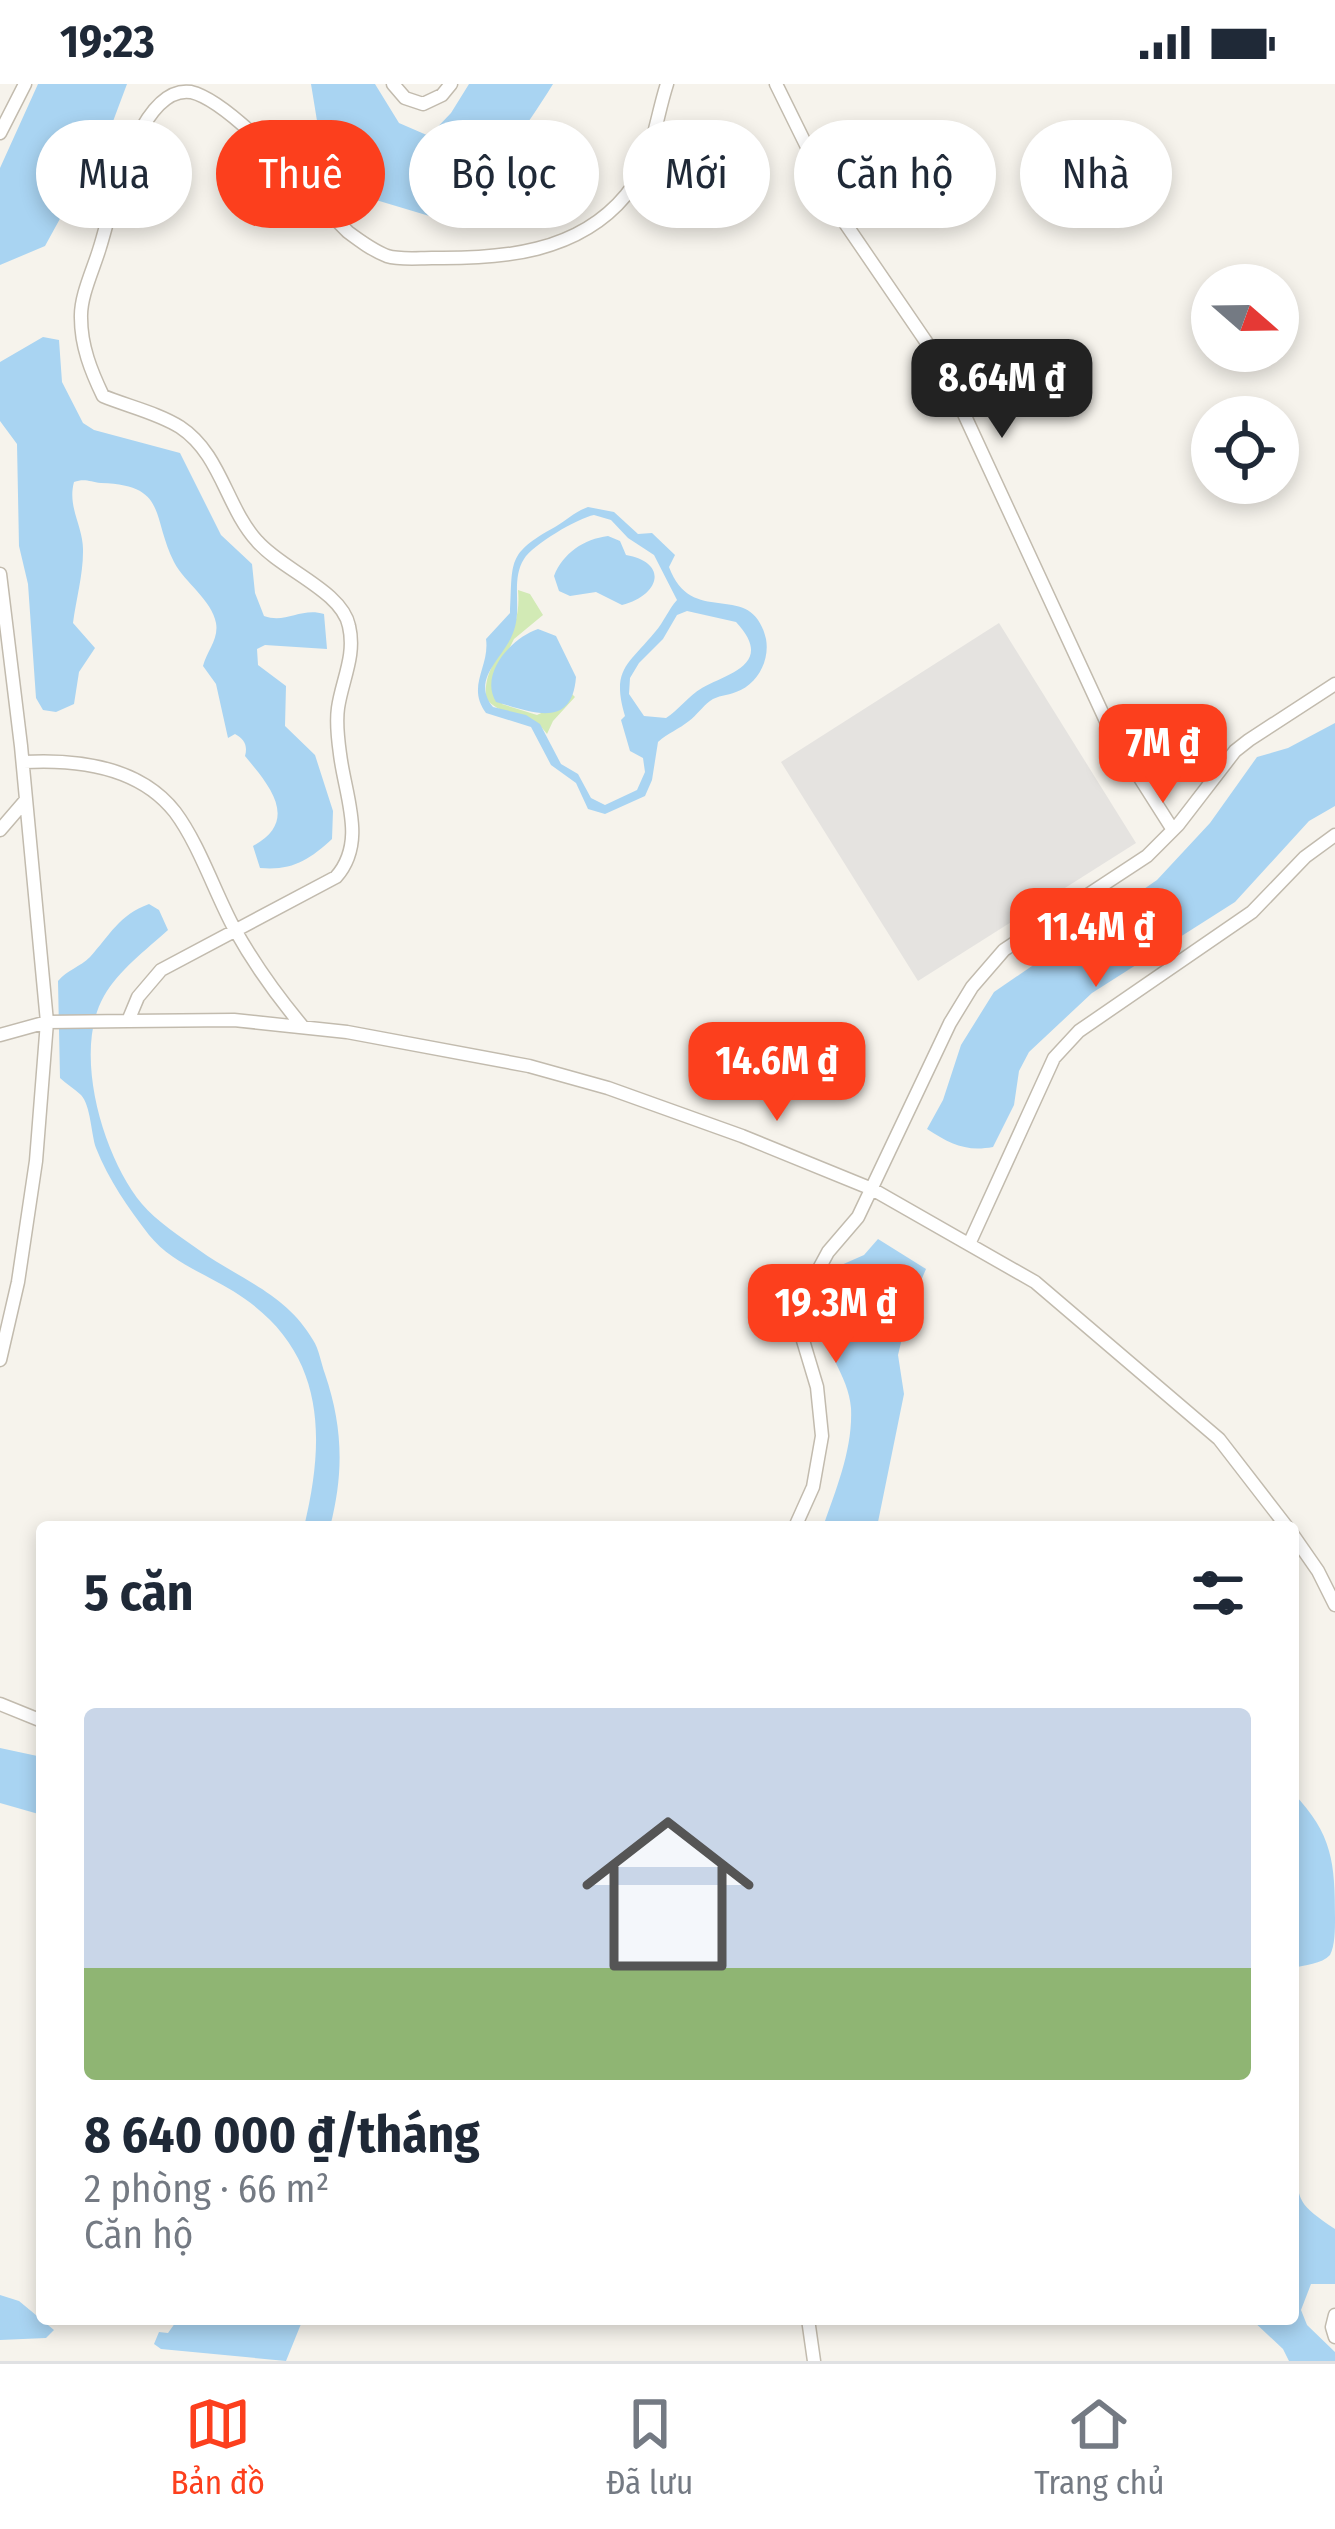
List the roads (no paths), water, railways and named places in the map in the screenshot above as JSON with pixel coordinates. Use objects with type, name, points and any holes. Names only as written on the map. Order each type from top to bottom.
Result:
[{"type":"street","points":[[0,133],[25,84]]},
{"type":"street","points":[[393,84],[405,98],[423,104],[442,95],[451,84]]},
{"type":"street","points":[[128,1021],[138,997],[161,970],[336,877],[351,861],[353,831],[338,709],[351,661],[349,624],[333,596],[285,568],[253,538],[209,455],[180,428],[103,396],[87,364],[80,314],[131,145],[148,115],[165,98],[191,92],[238,122],[368,247],[392,258],[468,259],[550,246],[593,227],[626,196],[647,158],[667,84]]},
{"type":"street","points":[[776,84],[843,220],[940,362],[1112,734],[1173,830]]},
{"type":"street","points":[[0,574],[47,1022],[36,1161],[18,1282],[0,1360]]},
{"type":"street","points":[[798,1521],[813,1487],[823,1436],[817,1387],[802,1336],[807,1291],[872,1189],[950,1023],[972,987],[1004,950],[1118,877],[1173,830],[1235,751],[1335,685]]},
{"type":"street","points":[[22,762],[73,759],[131,777],[174,811],[236,931],[273,991],[303,1028]]},
{"type":"street","points":[[0,830],[26,802]]},
{"type":"street","points":[[970,1242],[1054,1058],[1079,1031],[1252,912],[1305,856],[1335,835]]},
{"type":"street","points":[[0,1035],[47,1022],[234,1021],[303,1028],[450,1049],[549,1071],[720,1128],[872,1189],[1035,1282],[1219,1439],[1282,1521]]},
{"type":"street","points":[[1299,1543],[1335,1605]]},
{"type":"street","points":[[0,1704],[36,1719]]},
{"type":"street","points":[[1335,2315],[1335,2337]]},
{"type":"street","points":[[809,2325],[814,2361]]},
{"type":"water","points":[[38,84],[127,84],[114,120],[36,120],[36,228],[55,228],[45,246],[0,265],[0,168]]},
{"type":"water","points":[[311,84],[375,84],[399,123],[409,127],[409,210],[385,203],[385,120],[317,120]]},
{"type":"water","points":[[469,84],[553,84],[530,120],[444,120]]},
{"type":"water","points":[[43,337],[59,340],[62,382],[83,423],[180,453],[221,535],[252,564],[264,616],[324,614],[327,649],[265,645],[257,649],[258,665],[286,686],[285,726],[315,755],[333,811],[332,839],[299,862],[260,868],[253,846],[275,825],[276,802],[245,756],[243,740],[235,734],[228,738],[216,684],[203,666],[216,634],[213,615],[174,562],[154,506],[137,490],[74,482],[83,552],[73,623],[95,648],[79,672],[74,704],[56,712],[43,710],[36,698],[28,584],[19,546],[17,444],[0,421],[0,362]]},
{"type":"water","points":[[583,509],[614,512],[638,534],[652,533],[675,555],[669,567],[679,586],[706,601],[748,610],[759,621],[767,647],[764,664],[750,684],[713,699],[658,742],[645,796],[605,814],[588,809],[576,783],[551,765],[531,727],[486,713],[478,694],[486,639],[510,613],[511,581],[520,552]],"holes":[[[594,515],[611,520],[654,555],[677,600],[621,677],[625,716],[621,720],[630,751],[643,758],[645,772],[637,790],[605,805],[591,798],[578,774],[561,764],[540,724],[526,715],[493,707],[485,687],[513,633],[524,559],[556,533]],[[687,611],[736,622],[747,636],[750,657],[735,672],[697,691],[666,718],[644,716],[629,694],[630,678],[677,615]]]},
{"type":"water","points":[[608,536],[620,541],[626,555],[640,559],[654,572],[644,595],[622,605],[596,592],[570,596],[559,591],[554,576],[563,560],[583,544]]},
{"type":"water","points":[[538,629],[556,636],[576,677],[567,705],[547,713],[496,702],[492,691],[500,658]]},
{"type":"water","points":[[1335,723],[1335,806],[1309,821],[1235,902],[1092,993],[1029,1052],[1019,1071],[1014,1105],[993,1147],[958,1146],[927,1129],[943,1100],[961,1045],[994,992],[1157,880],[1210,823],[1257,757],[1288,748]]},
{"type":"water","points":[[149,904],[159,910],[168,930],[117,978],[95,1019],[92,1074],[104,1132],[128,1184],[148,1210],[199,1250],[276,1299],[315,1344],[338,1431],[338,1488],[331,1521],[305,1521],[316,1425],[302,1365],[286,1338],[263,1313],[178,1260],[149,1235],[101,1160],[84,1100],[60,1078],[58,981]]},
{"type":"water","points":[[878,1239],[926,1269],[909,1309],[898,1355],[904,1394],[878,1521],[825,1521],[846,1454],[851,1408],[823,1333],[821,1310],[839,1266],[864,1255]]},
{"type":"water","points":[[0,1748],[36,1756],[36,1813],[0,1803]]},
{"type":"water","points":[[1299,1800],[1324,1836],[1334,1881],[1334,1942],[1330,1955],[1299,1967]]},
{"type":"water","points":[[1299,2190],[1305,2206],[1335,2229],[1335,2284],[1311,2284],[1301,2310],[1307,2325],[1335,2352],[1335,2361],[1289,2361],[1257,2325],[1299,2325]]},
{"type":"water","points":[[0,2295],[19,2301],[36,2315],[36,2325],[54,2330],[46,2338],[0,2340]]},
{"type":"water","points":[[174,2325],[301,2325],[286,2361],[161,2349],[154,2344],[159,2332],[168,2333]]}]
